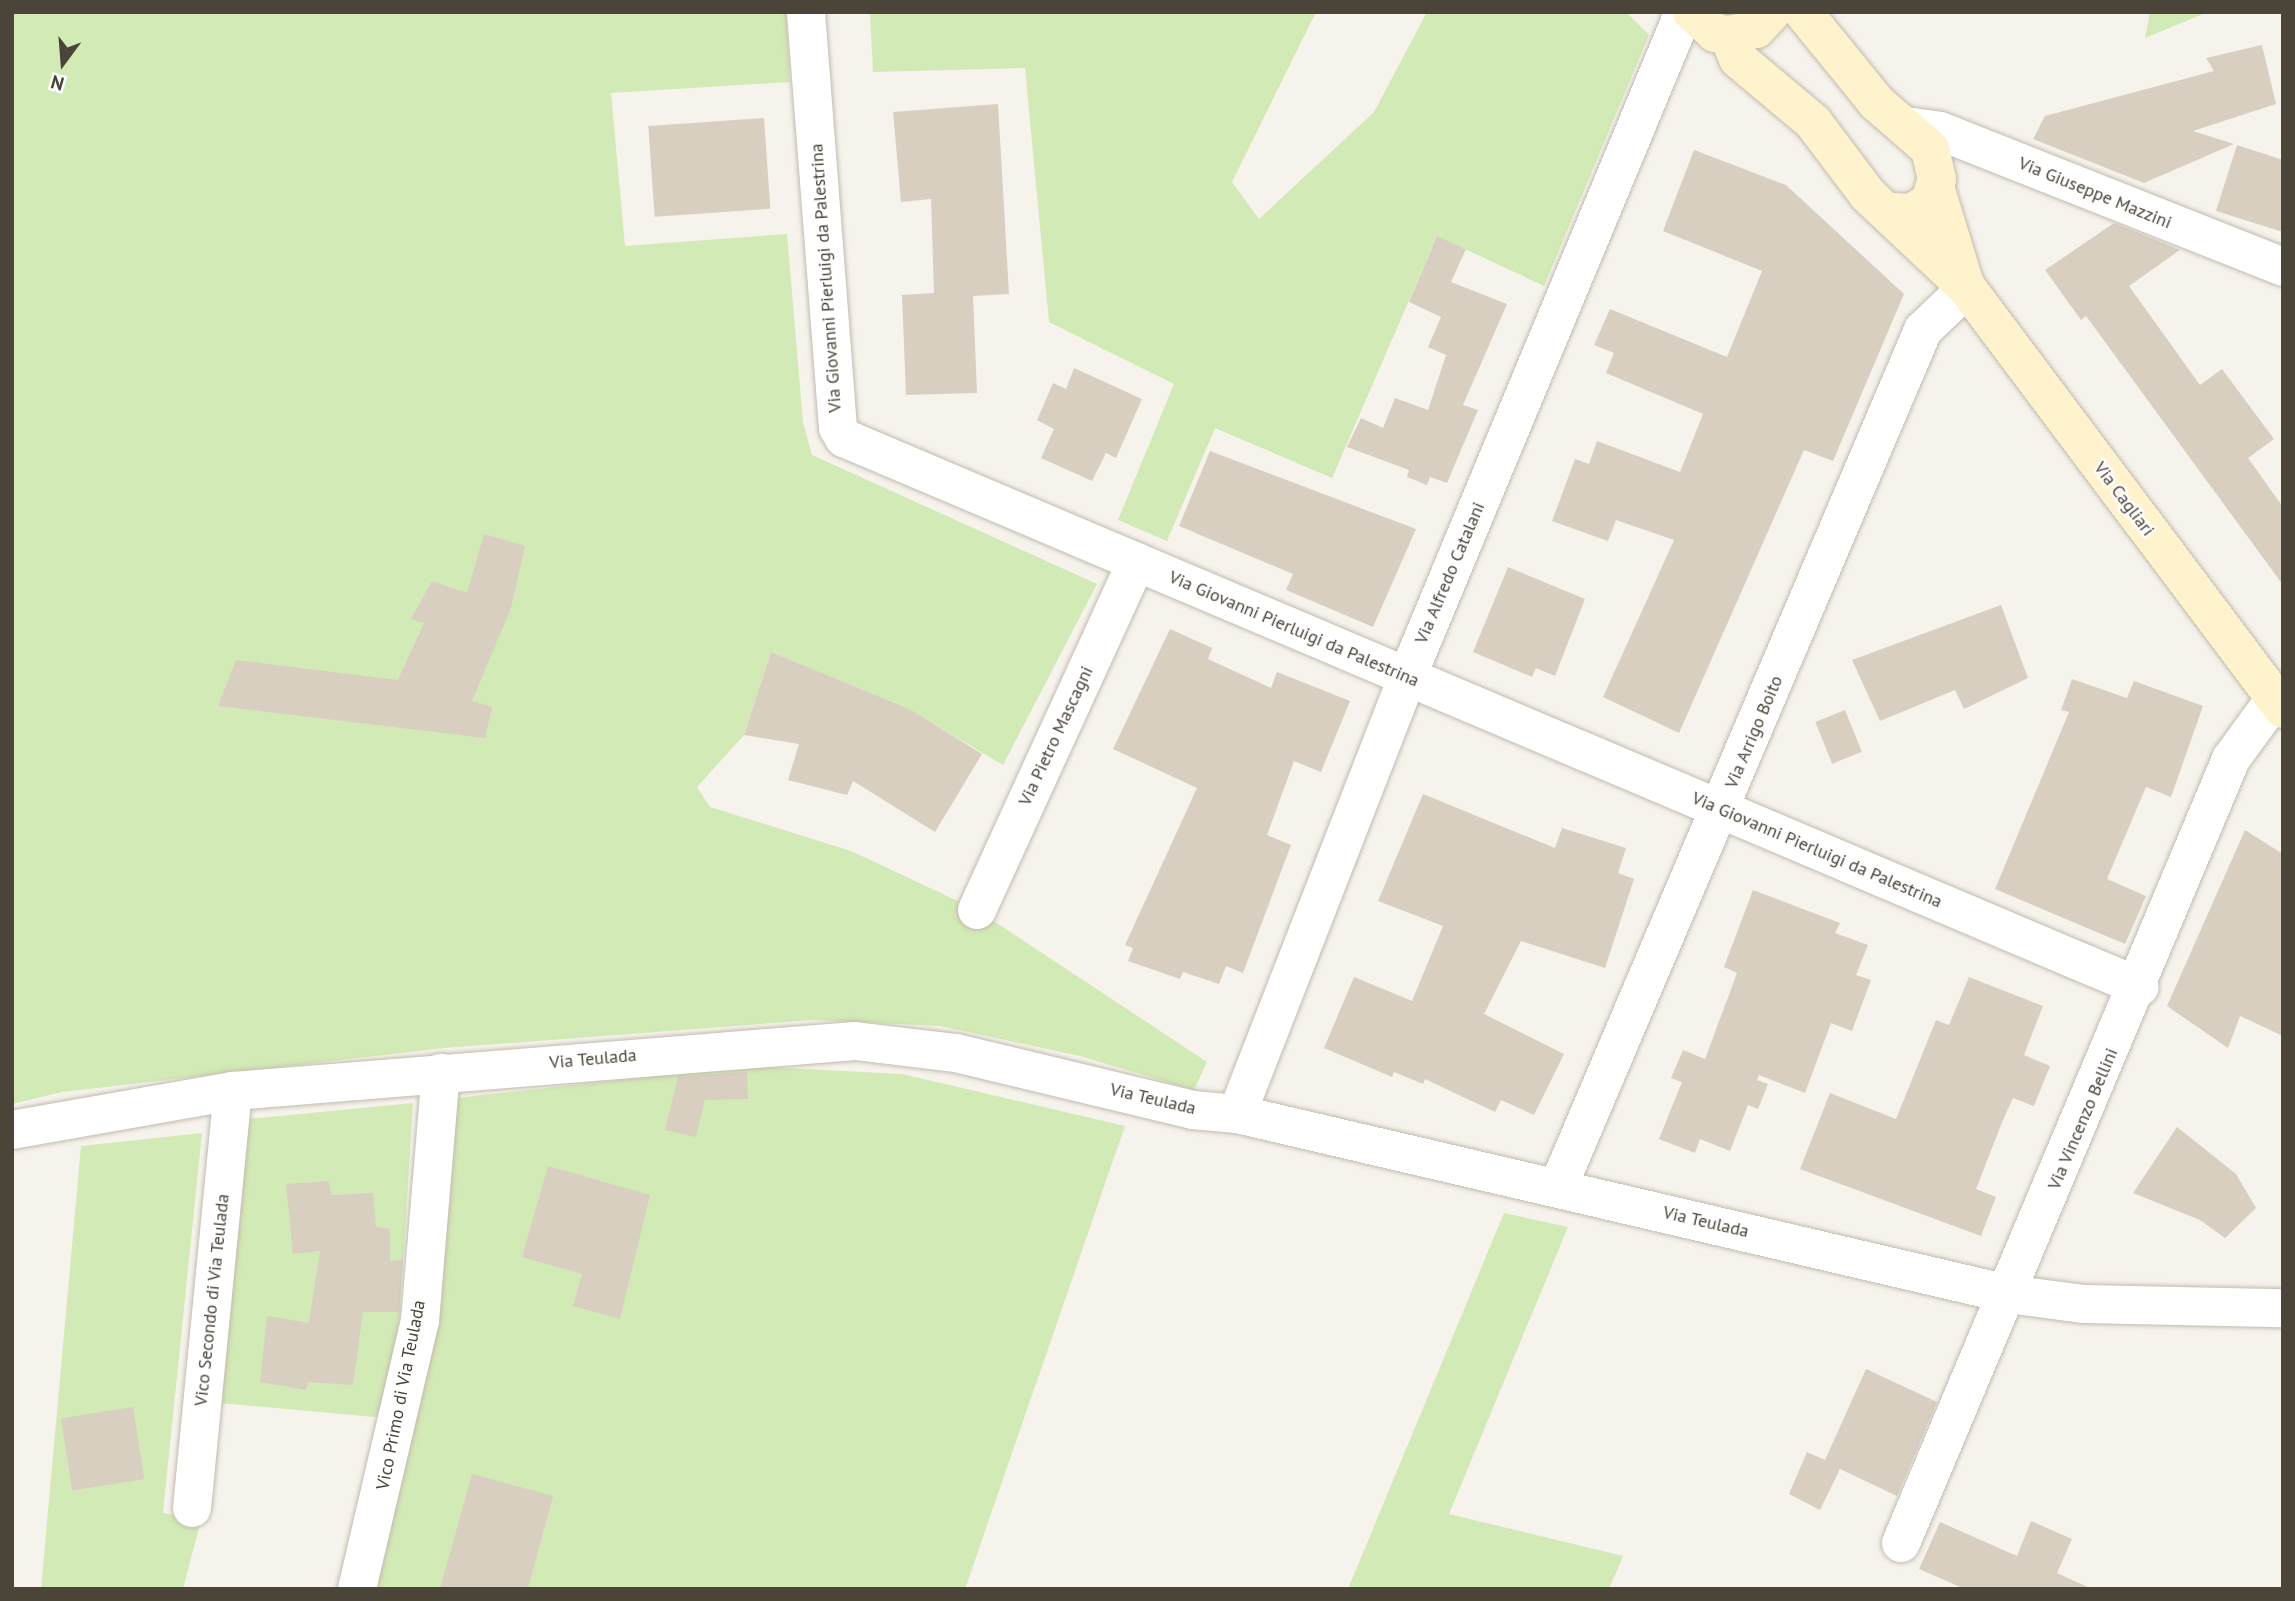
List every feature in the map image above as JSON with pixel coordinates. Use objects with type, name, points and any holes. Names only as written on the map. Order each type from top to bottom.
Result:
[{"type":"street","name":"Via Giovanni Pierluigi da Palestrina","points":[[806,12],[838,428],[844,438],[2140,987]]},
{"type":"street","points":[[1705,23],[1756,29],[1772,12]]},
{"type":"street","name":"Via Cagliari","points":[[1803,12],[1877,103],[1930,149],[1937,165],[1936,190],[1967,288]]},
{"type":"street","points":[[1828,12],[1842,57]]},
{"type":"street","name":"Via Alfredo Catalani","points":[[1237,1114],[1407,677],[1659,76],[1705,23]]},
{"type":"street","name":"Via Cagliari","points":[[1705,23],[1738,59],[1813,122],[1868,194],[1967,288],[2278,704]]},
{"type":"street","name":"Via Giuseppe Mazzini","points":[[1906,126],[1940,131],[2283,267]]},
{"type":"street","points":[[1890,212],[1912,213],[1936,190]]},
{"type":"street","name":"Via Arrigo Boito","points":[[1558,1187],[1923,330],[1967,288]]},
{"type":"street","name":"Via Pietro Mascagni","points":[[977,910],[1136,562]]},
{"type":"street","name":"Via Vincenzo Bellini","points":[[1901,1543],[2140,987],[2231,759],[2278,704]]},
{"type":"street","name":"Via Teulada","points":[[12,1130],[233,1091],[855,1041],[957,1052],[1194,1110],[1237,1114],[2008,1294],[2084,1304],[2283,1308]]},
{"type":"street","name":"Vico Primo di Via Teulada","points":[[357,1589],[420,1321],[441,1073]]},
{"type":"street","name":"Vico Secondo di Via Teulada","points":[[192,1508],[233,1091]]},
{"type":"green space","points":[[12,12],[786,12],[790,82],[611,93],[625,246],[787,234],[803,422],[812,455],[1097,584],[1003,765],[915,713],[771,652],[744,735],[697,787],[710,807],[851,851],[977,910],[1207,1062],[1194,1090],[1080,1056],[940,1026],[813,1020],[444,1048],[62,1092],[12,1104]]},
{"type":"green space","points":[[870,12],[1316,12],[1232,182],[1259,219],[1374,112],[1427,12],[1626,12],[1649,35],[1544,286],[1437,236],[1332,478],[1215,428],[1167,541],[1118,520],[1174,384],[1049,322],[1025,68],[873,72]]},
{"type":"green space","points":[[2150,12],[2208,12],[2145,38]]},
{"type":"green space","points":[[747,1066],[902,1074],[1125,1126],[965,1589],[371,1589],[456,1098]]},
{"type":"green space","points":[[413,1103],[400,1312],[385,1418],[220,1403],[249,1119]]},
{"type":"green space","points":[[202,1133],[163,1513],[201,1520],[183,1589],[41,1589],[81,1146]]},
{"type":"green space","points":[[1504,1213],[1568,1227],[1449,1514],[1623,1556],[1609,1589],[1348,1589]]},
{"type":"building","points":[[2262,45],[2276,104],[2193,131],[2234,144],[2144,183],[2033,139],[2045,116],[2214,71],[2206,58]]},
{"type":"building","points":[[998,104],[1009,294],[973,296],[977,393],[906,395],[902,295],[934,293],[931,199],[901,202],[893,112]]},
{"type":"building","points":[[764,118],[770,209],[655,217],[648,126]]},
{"type":"building","points":[[2237,145],[2283,160],[2283,232],[2216,211]]},
{"type":"building","points":[[1694,150],[1786,185],[1904,294],[1833,461],[1804,450],[1679,733],[1603,697],[1674,540],[1616,520],[1608,541],[1552,521],[1575,459],[1589,464],[1597,441],[1680,472],[1703,414],[1606,373],[1614,353],[1594,345],[1610,309],[1727,357],[1762,271],[1663,231]]},
{"type":"building","points":[[2114,223],[2180,250],[2129,286],[2200,385],[2222,369],[2274,439],[2248,458],[2283,507],[2283,585],[2086,316],[2081,320],[2045,270]]},
{"type":"building","points":[[1437,236],[1466,249],[1451,282],[1507,304],[1463,405],[1478,410],[1447,483],[1430,477],[1427,485],[1407,477],[1409,470],[1347,447],[1361,418],[1383,428],[1395,398],[1428,410],[1446,355],[1428,347],[1441,317],[1409,302]]},
{"type":"building","points":[[1074,368],[1142,399],[1116,458],[1106,453],[1092,481],[1041,458],[1054,429],[1037,420],[1053,383],[1066,389]]},
{"type":"building","points":[[1210,451],[1416,529],[1373,627],[1286,590],[1293,574],[1179,526]]},
{"type":"building","points":[[484,534],[525,546],[511,608],[472,701],[492,707],[485,738],[218,706],[236,660],[398,680],[424,623],[411,619],[432,581],[467,593]]},
{"type":"building","points":[[1508,567],[1585,599],[1555,676],[1536,668],[1532,677],[1473,652]]},
{"type":"building","points":[[2001,605],[2028,678],[1964,709],[1955,690],[1880,721],[1852,660]]},
{"type":"building","points":[[1170,629],[1212,648],[1208,659],[1271,688],[1277,672],[1350,701],[1321,772],[1294,761],[1267,835],[1291,845],[1243,973],[1226,966],[1219,984],[1183,972],[1180,979],[1128,961],[1133,948],[1125,945],[1197,788],[1113,749]]},
{"type":"building","points":[[771,652],[911,710],[982,754],[935,832],[853,781],[847,795],[788,780],[799,744],[744,735]]},
{"type":"building","points":[[2072,679],[2127,698],[2134,681],[2203,706],[2171,797],[2146,787],[2107,879],[2146,896],[2125,944],[1995,889],[2069,712],[2061,710]]},
{"type":"building","points":[[1845,710],[1862,752],[1832,764],[1815,722]]},
{"type":"building","points":[[1423,794],[1555,848],[1562,828],[1626,848],[1618,873],[1634,879],[1605,968],[1521,941],[1484,1014],[1564,1054],[1534,1115],[1501,1100],[1495,1112],[1425,1079],[1423,1084],[1394,1072],[1392,1077],[1324,1048],[1354,977],[1412,1001],[1443,926],[1378,901]]},
{"type":"building","points":[[2245,830],[2283,854],[2283,1036],[2240,1016],[2228,1048],[2167,1006]]},
{"type":"building","points":[[1753,890],[1840,923],[1835,933],[1868,945],[1856,975],[1871,980],[1852,1031],[1831,1023],[1805,1093],[1759,1075],[1757,1080],[1768,1084],[1758,1109],[1748,1105],[1730,1151],[1700,1139],[1695,1153],[1659,1139],[1682,1082],[1671,1078],[1683,1050],[1705,1059],[1737,973],[1724,967]]},
{"type":"building","points":[[1969,977],[2043,1006],[2024,1055],[2050,1066],[2034,1106],[2013,1098],[2003,1120],[1976,1189],[1996,1197],[1981,1236],[1800,1169],[1830,1093],[1896,1119],[1936,1020],[1949,1025]]},
{"type":"building","points":[[747,1072],[748,1099],[705,1100],[696,1137],[665,1130],[678,1077]]},
{"type":"building","points":[[2177,1127],[2236,1174],[2256,1208],[2225,1238],[2200,1220],[2133,1193]]},
{"type":"building","points":[[548,1166],[650,1195],[620,1319],[573,1306],[582,1274],[522,1257]]},
{"type":"building","points":[[329,1181],[331,1195],[373,1193],[376,1227],[390,1229],[390,1261],[403,1260],[399,1312],[363,1312],[353,1385],[308,1382],[306,1390],[260,1382],[267,1316],[309,1323],[320,1251],[293,1254],[286,1184]]},
{"type":"building","points":[[1866,1369],[1937,1402],[1897,1496],[1840,1469],[1820,1510],[1789,1494],[1807,1452],[1825,1460]]},
{"type":"building","points":[[133,1407],[144,1479],[72,1491],[61,1418]]},
{"type":"building","points":[[472,1474],[553,1496],[528,1589],[440,1589]]},
{"type":"building","points":[[2031,1521],[2072,1539],[2057,1573],[2092,1589],[1965,1589],[1919,1569],[1940,1522],[2017,1556]]}]
